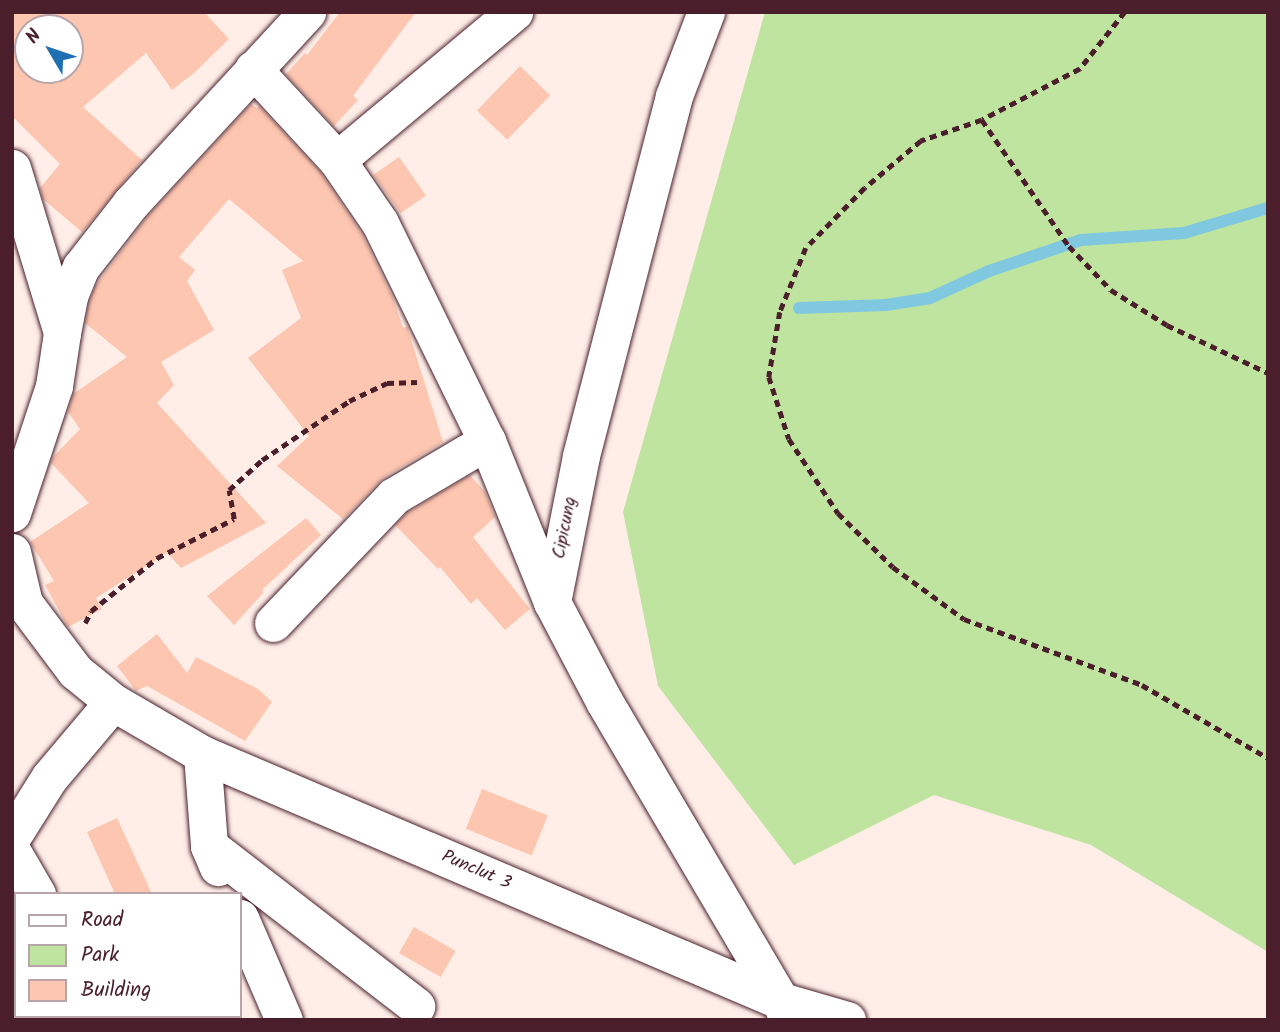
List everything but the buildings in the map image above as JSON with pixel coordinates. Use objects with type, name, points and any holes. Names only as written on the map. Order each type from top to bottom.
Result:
[{"type":"street","points":[[12,513],[54,386],[69,296],[81,267],[131,203],[307,12]]},
{"type":"street","points":[[337,160],[514,12]]},
{"type":"street","name":"Cipicung","points":[[552,602],[581,456],[674,96],[706,12]]},
{"type":"street","points":[[253,69],[337,160],[380,223],[443,357],[487,441],[552,602],[604,701],[784,1010]]},
{"type":"street","points":[[12,168],[62,333]]},
{"type":"street","points":[[273,623],[394,496],[487,441]]},
{"type":"street","name":"Punclut 3","points":[[12,552],[18,604],[65,661],[113,702],[202,754],[784,1010],[847,1020]]},
{"type":"street","points":[[12,837],[49,778],[113,702]]},
{"type":"street","points":[[202,754],[209,846],[228,892]]},
{"type":"street","points":[[209,846],[416,1006]]},
{"type":"street","points":[[12,851],[36,892]]},
{"type":"street","points":[[242,923],[284,1020]]},
{"type":"path","points":[[1125,12],[1080,69],[982,120],[921,141],[865,188],[806,248],[780,312],[769,377],[789,439],[838,513],[893,567],[964,619],[1142,685],[1268,758]]},
{"type":"path","points":[[982,120],[1069,246],[1111,290],[1167,325],[1268,373]]},
{"type":"path","points":[[65,661],[92,611],[157,558],[234,519],[229,490],[262,460],[338,407],[387,383]]},
{"type":"green space","points":[[765,12],[1268,12],[1268,952],[1091,845],[934,795],[794,865],[658,686],[623,512]]},
{"type":"waterway","points":[[799,308],[886,305],[930,298],[989,271],[1081,240],[1184,233],[1268,208]]}]
